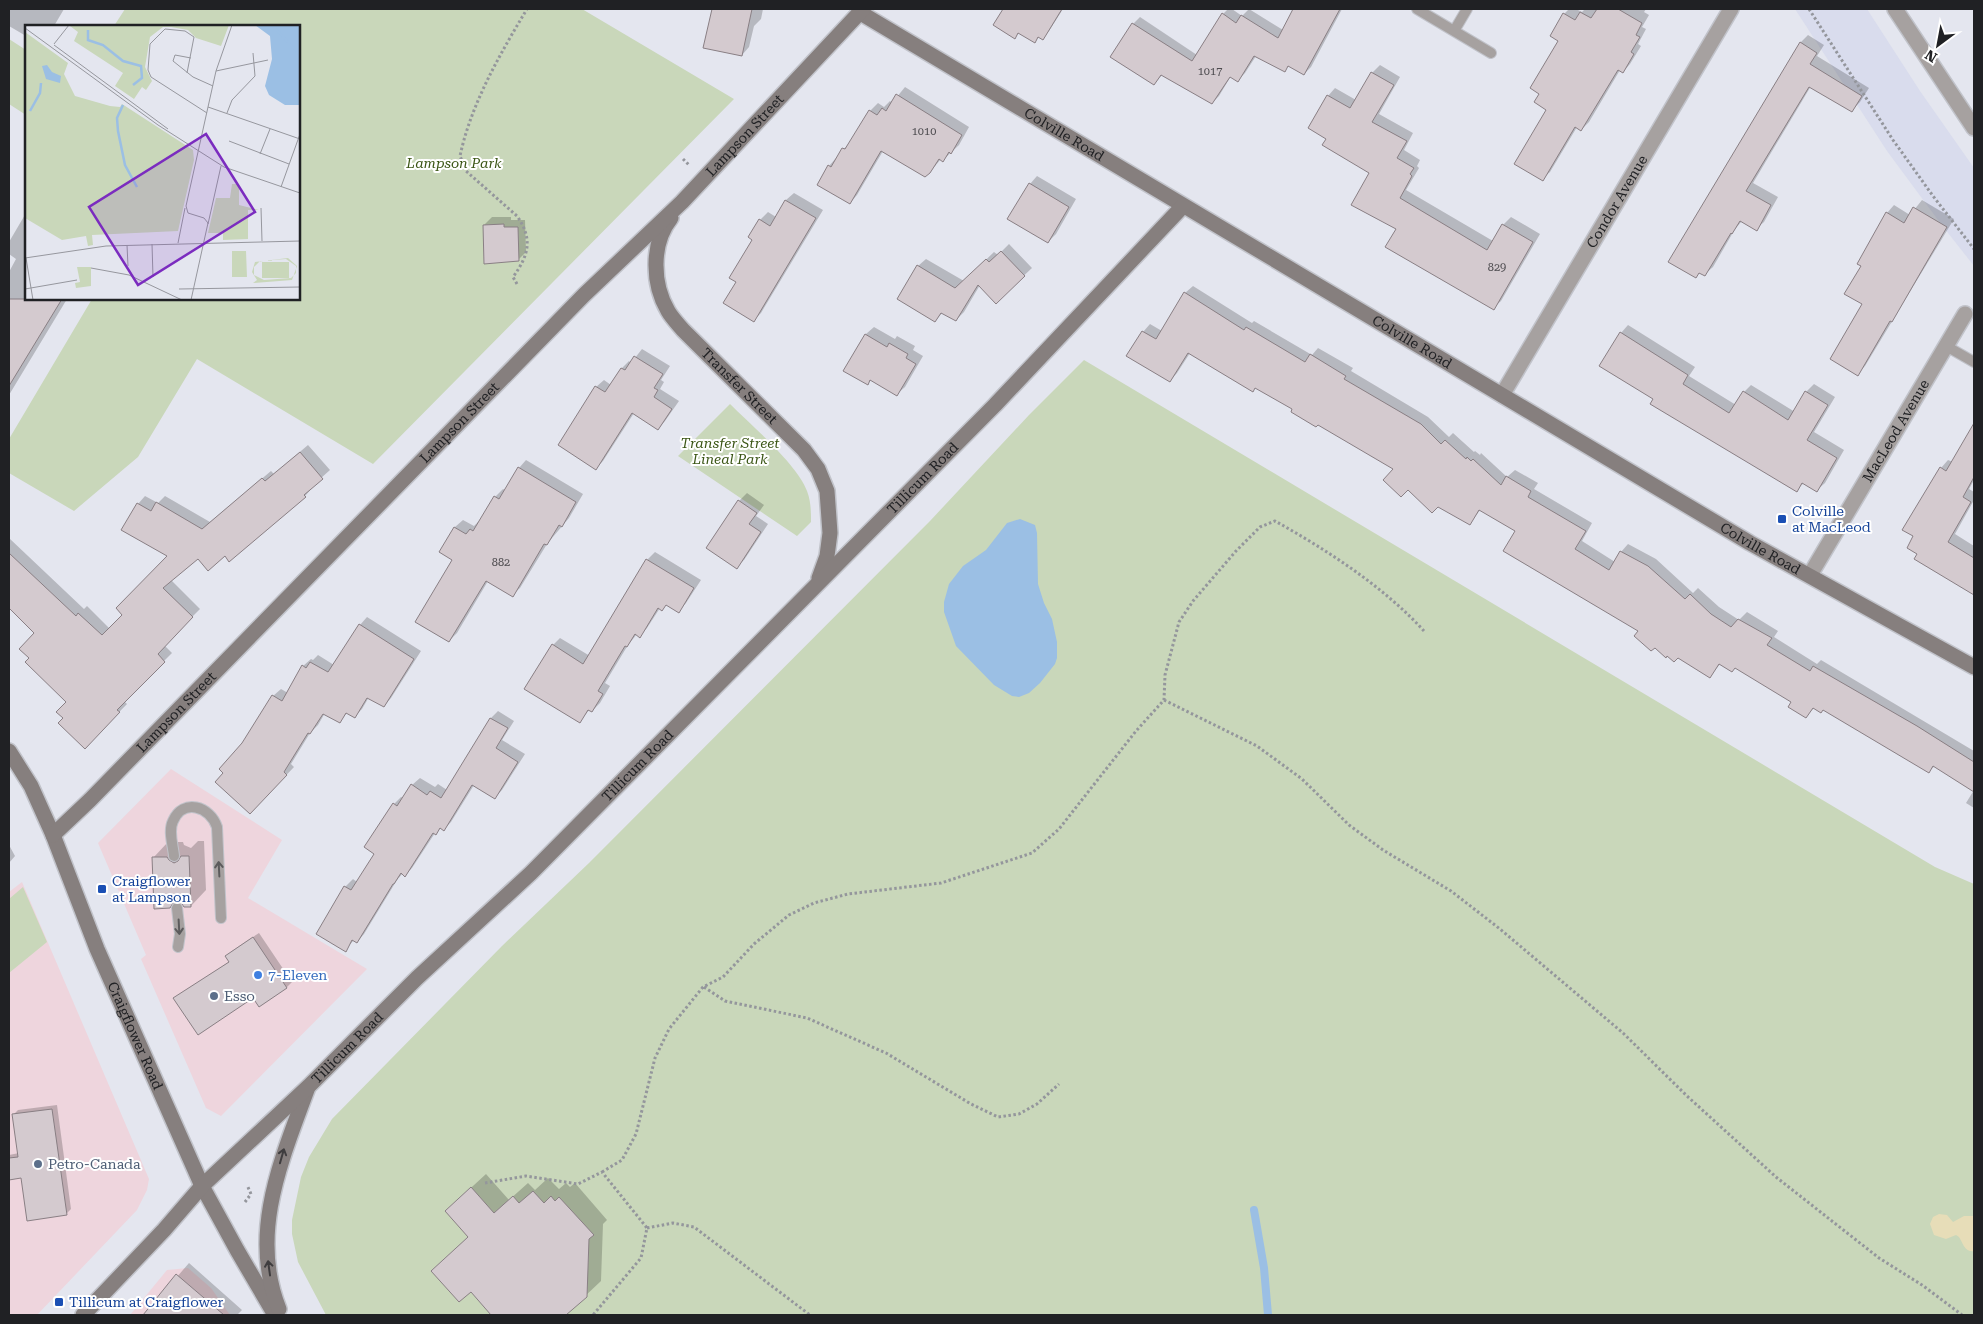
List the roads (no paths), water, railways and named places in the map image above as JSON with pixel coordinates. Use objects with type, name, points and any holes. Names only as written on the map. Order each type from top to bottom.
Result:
[{"type":"street","name":"Condor Avenue","points":[[1502,395],[1731,9]]},
{"type":"street","points":[[1895,9],[1974,128]]},
{"type":"street","name":"Colville Road","points":[[859,10],[1750,543],[1974,667]]},
{"type":"street","name":"Lampson Street","points":[[53,835],[96,794],[590,288],[682,202],[859,10]]},
{"type":"street","name":"Transfer Street","points":[[682,202],[668,222],[659,243],[656,266],[659,290],[668,312],[682,330],[804,450],[818,469],[827,491],[830,533],[828,556],[819,578],[804,597]]},
{"type":"street","name":"Tillicum Road","points":[[83,1315],[164,1230],[202,1186],[307,1088],[417,978],[531,873],[995,405],[1184,206]]},
{"type":"street","name":"MacLeod Avenue","points":[[1810,575],[1965,314]]},
{"type":"street","name":"Craigflower Road","points":[[9,751],[31,786],[53,835],[97,950],[202,1186],[276,1315]]},
{"type":"street","points":[[281,1315],[268,1270],[266,1243],[270,1203],[286,1143],[307,1088]]},
{"type":"lane","points":[[1417,9],[1491,53]]},
{"type":"lane","points":[[1454,31],[1467,9]]},
{"type":"lane","points":[[1946,346],[1974,362]]},
{"type":"lane","points":[[174,856],[171,827],[178,813],[192,807],[201,808],[209,812],[217,826],[221,918]]},
{"type":"lane","points":[[177,908],[180,934],[178,947]]},
{"type":"water","points":[[1020,519],[1035,525],[1037,533],[1038,584],[1052,619],[1057,642],[1057,658],[1055,664],[1040,683],[1029,693],[1019,697],[1012,696],[994,685],[956,646],[944,612],[944,602],[949,584],[963,566],[986,550],[1007,523]]},
{"type":"waterway","points":[[1254,1210],[1264,1268],[1268,1315]]},
{"type":"place","name":"Colville at MacLeod","points":[[1782,519]]},
{"type":"place","name":"Craigflower at Lampson","points":[[102,889]]},
{"type":"place","name":"7-Eleven","points":[[258,975]]},
{"type":"place","name":"Esso","points":[[214,996]]},
{"type":"place","name":"Petro-Canada","points":[[38,1164]]},
{"type":"place","name":"Tillicum at Craigflower","points":[[59,1302]]},
{"type":"park label","name":"Lampson Park","points":[[454,163]]},
{"type":"park label","name":"Transfer Street Lineal Park","points":[[730,452]]}]
